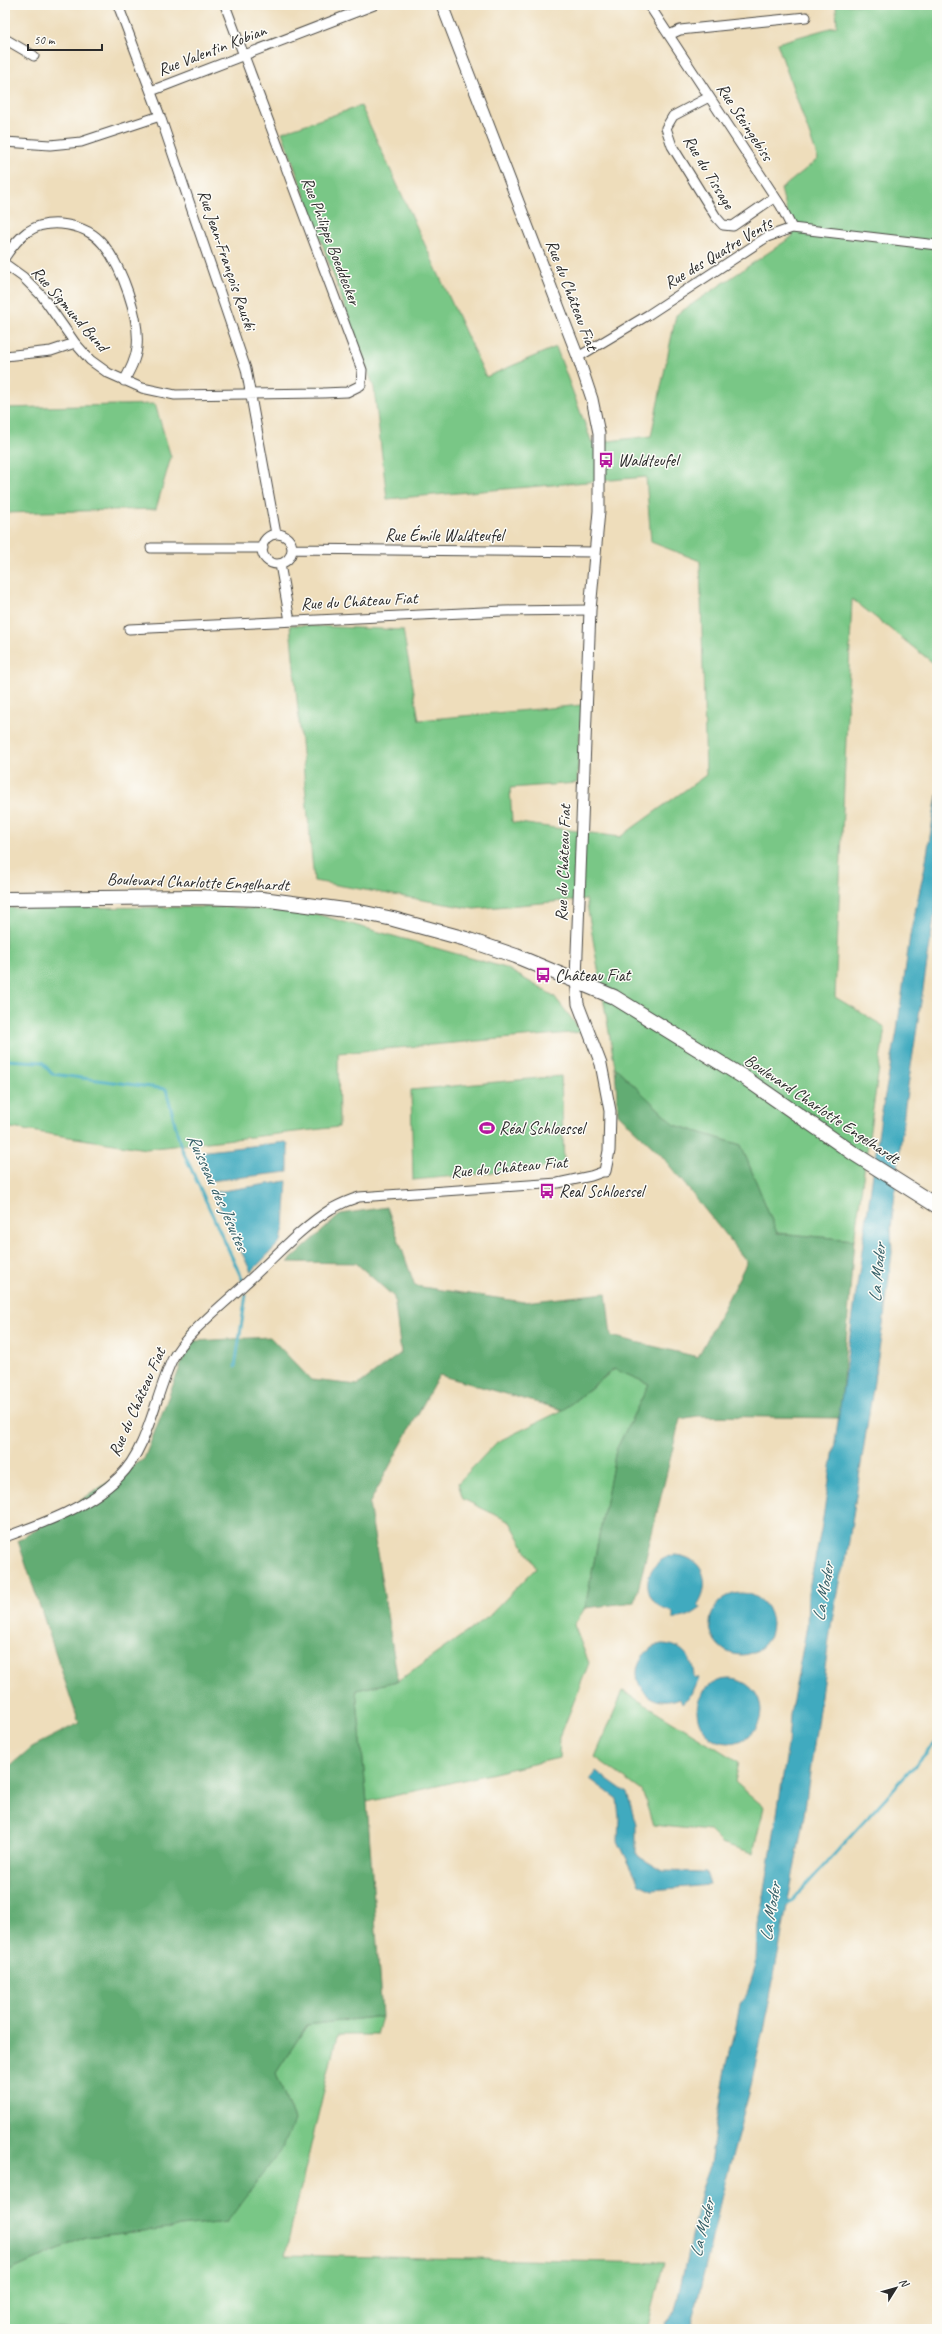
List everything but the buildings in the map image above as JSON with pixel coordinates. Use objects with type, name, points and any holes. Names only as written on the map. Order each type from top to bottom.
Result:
[{"type":"main road","name":"Boulevard Charlotte Engelhardt","points":[[5,898],[262,899],[323,906],[393,919],[437,930],[516,956],[576,979],[614,997],[646,1008],[672,1027],[687,1042],[745,1078],[853,1152],[932,1203]]},
{"type":"street","name":"Rue Jean-François Rauski","points":[[118,5],[151,91],[227,307],[252,393],[276,534]]},
{"type":"street","name":"Rue Philippe Boeddecker","points":[[225,5],[363,376],[359,388],[347,392],[252,393]]},
{"type":"street","name":"Rue Valentin Kobian","points":[[151,91],[243,54],[374,5]]},
{"type":"street","name":"Rue du Château Fiat","points":[[5,1537],[41,1524],[76,1507],[106,1489],[120,1477],[139,1448],[172,1358],[198,1327],[300,1232],[331,1209],[359,1197],[558,1183],[592,1176],[605,1171],[608,1151],[610,1111],[601,1064],[578,1004],[576,979],[590,610],[599,511],[599,433],[592,399],[578,357],[442,5]]},
{"type":"street","name":"Rue Steingebiss","points":[[649,5],[775,197],[792,228]]},
{"type":"street","points":[[669,36],[680,30],[806,17]]},
{"type":"street","points":[[5,39],[34,56]]},
{"type":"street","name":"Rue du Tissage","points":[[709,97],[673,116],[666,128],[672,146],[716,217],[723,225],[733,226],[775,197]]},
{"type":"street","points":[[5,142],[50,145],[81,142],[160,116]]},
{"type":"street","points":[[5,257],[28,232],[42,226],[64,224],[84,229],[102,243],[113,260],[130,300],[137,329],[137,348],[132,366],[124,381]]},
{"type":"street","name":"Rue des Quatre Vents","points":[[578,357],[648,315],[767,238],[792,228],[937,245]]},
{"type":"street","name":"Rue Sigmund Bund","points":[[5,264],[23,277],[42,296],[75,343],[90,360],[124,381],[142,388],[175,395],[252,393]]},
{"type":"street","points":[[5,356],[51,351],[75,343]]},
{"type":"street","points":[[276,534],[289,540],[292,549],[287,560],[280,564],[268,560],[263,548],[267,539],[276,534]]},
{"type":"street","points":[[151,548],[263,548]]},
{"type":"street","name":"Rue Émile Waldteufel","points":[[292,549],[595,552]]},
{"type":"street","points":[[280,564],[290,621]]},
{"type":"street","name":"Rue du Château Fiat","points":[[129,628],[504,611],[590,610]]},
{"type":"green space","points":[[836,5],[937,5],[937,666],[852,599],[835,997],[885,1027],[854,1240],[777,1233],[741,1145],[675,1125],[615,1067],[586,899],[474,909],[314,881],[290,625],[403,630],[419,720],[582,705],[577,783],[510,788],[512,822],[620,837],[706,775],[700,561],[651,542],[646,477],[387,499],[374,388],[282,132],[361,106],[486,377],[556,347],[592,443],[651,436],[676,315],[793,236],[781,189],[818,159],[777,43],[837,26]]},
{"type":"green space","points":[[155,404],[171,457],[156,509],[5,513],[5,408]]},
{"type":"green space","points":[[229,907],[316,914],[506,968],[554,996],[582,1032],[338,1053],[339,1127],[146,1149],[5,1127],[5,908]]},
{"type":"green space","points":[[615,1067],[675,1125],[741,1145],[777,1233],[854,1240],[840,1418],[698,1416],[680,1419],[635,1602],[585,1608],[616,1450],[649,1384],[614,1369],[563,1410],[439,1375],[369,1504],[398,1681],[356,1690],[367,1802],[382,2016],[307,2025],[276,2073],[294,2120],[284,2146],[227,2222],[85,2237],[5,2273],[5,1770],[32,1747],[79,1723],[18,1541],[144,1459],[184,1357],[194,1341],[270,1337],[311,1380],[358,1385],[401,1353],[394,1297],[356,1263],[288,1262],[341,1214],[387,1207],[415,1286],[524,1302],[606,1293],[611,1336],[698,1357],[747,1262],[661,1155],[618,1114]]},
{"type":"green space","name":"Réal Schloessel","points":[[561,1076],[564,1166],[413,1180],[411,1090]]},
{"type":"green space","points":[[615,1369],[649,1384],[616,1450],[585,1608],[574,1625],[589,1663],[560,1737],[559,1758],[367,1802],[356,1690],[398,1681],[488,1617],[536,1568],[510,1522],[463,1499],[458,1483],[497,1442],[563,1410]]},
{"type":"green space","points":[[623,1691],[739,1762],[735,1782],[764,1807],[753,1853],[721,1843],[709,1831],[653,1825],[642,1791],[595,1757]]},
{"type":"green space","points":[[382,2016],[377,2035],[337,2035],[285,2255],[664,2263],[647,2329],[5,2329],[5,2273],[85,2237],[227,2222],[294,2120],[276,2073],[307,2025]]},
{"type":"water","name":"La Moder","points":[[937,795],[937,899],[905,1105],[891,1229],[892,1253],[884,1318],[846,1560],[840,1577],[831,1626],[803,1822],[770,1997],[750,2090],[724,2186],[691,2329],[664,2329],[665,2322],[675,2311],[701,2191],[709,2169],[726,2068],[740,2004],[747,1993],[756,1965],[757,1924],[764,1896],[788,1745],[790,1715],[807,1626],[808,1593],[821,1530],[835,1443],[881,1116],[897,1031],[910,935],[925,866]]},
{"type":"water","points":[[286,1142],[288,1144],[288,1172],[209,1181],[197,1156],[199,1152]]},
{"type":"water","points":[[287,1181],[284,1227],[281,1241],[251,1272],[215,1196],[216,1192]]},
{"type":"water","points":[[675,1555],[692,1560],[702,1572],[704,1579],[702,1596],[698,1604],[701,1608],[688,1616],[681,1618],[673,1618],[673,1612],[662,1608],[654,1601],[649,1592],[648,1583],[650,1574],[655,1565],[663,1559]]},
{"type":"water","points":[[735,1593],[747,1593],[763,1602],[770,1612],[772,1624],[770,1636],[763,1646],[747,1655],[735,1655],[724,1650],[715,1641],[710,1630],[710,1618],[715,1607],[724,1598]]},
{"type":"water","points":[[661,1644],[675,1646],[685,1653],[691,1663],[694,1677],[699,1678],[692,1694],[682,1703],[680,1698],[665,1701],[653,1699],[644,1692],[639,1683],[637,1672],[640,1661],[648,1651]]},
{"type":"water","points":[[729,1679],[747,1685],[755,1693],[761,1711],[755,1729],[747,1737],[729,1743],[711,1737],[703,1729],[697,1711],[703,1693],[711,1685]]},
{"type":"water","points":[[596,1771],[627,1793],[636,1825],[636,1855],[663,1871],[706,1872],[710,1885],[652,1890],[639,1884],[618,1841],[619,1817],[617,1799],[590,1779]]},
{"type":"waterway","name":"Ruisseau des Jésuites","points":[[5,1060],[42,1062],[52,1074],[166,1089],[181,1147],[243,1281]]},
{"type":"waterway","points":[[235,1367],[246,1295]]},
{"type":"waterway","name":"La Moder","points":[[785,1905],[791,1902],[937,1741]]},
{"type":"place","name":"Waldteufel","points":[[606,460]]},
{"type":"place","name":"Château Fiat","points":[[543,975]]},
{"type":"place","name":"Réal Schloessel","points":[[487,1128]]},
{"type":"place","name":"Real Schloessel","points":[[547,1191]]}]
